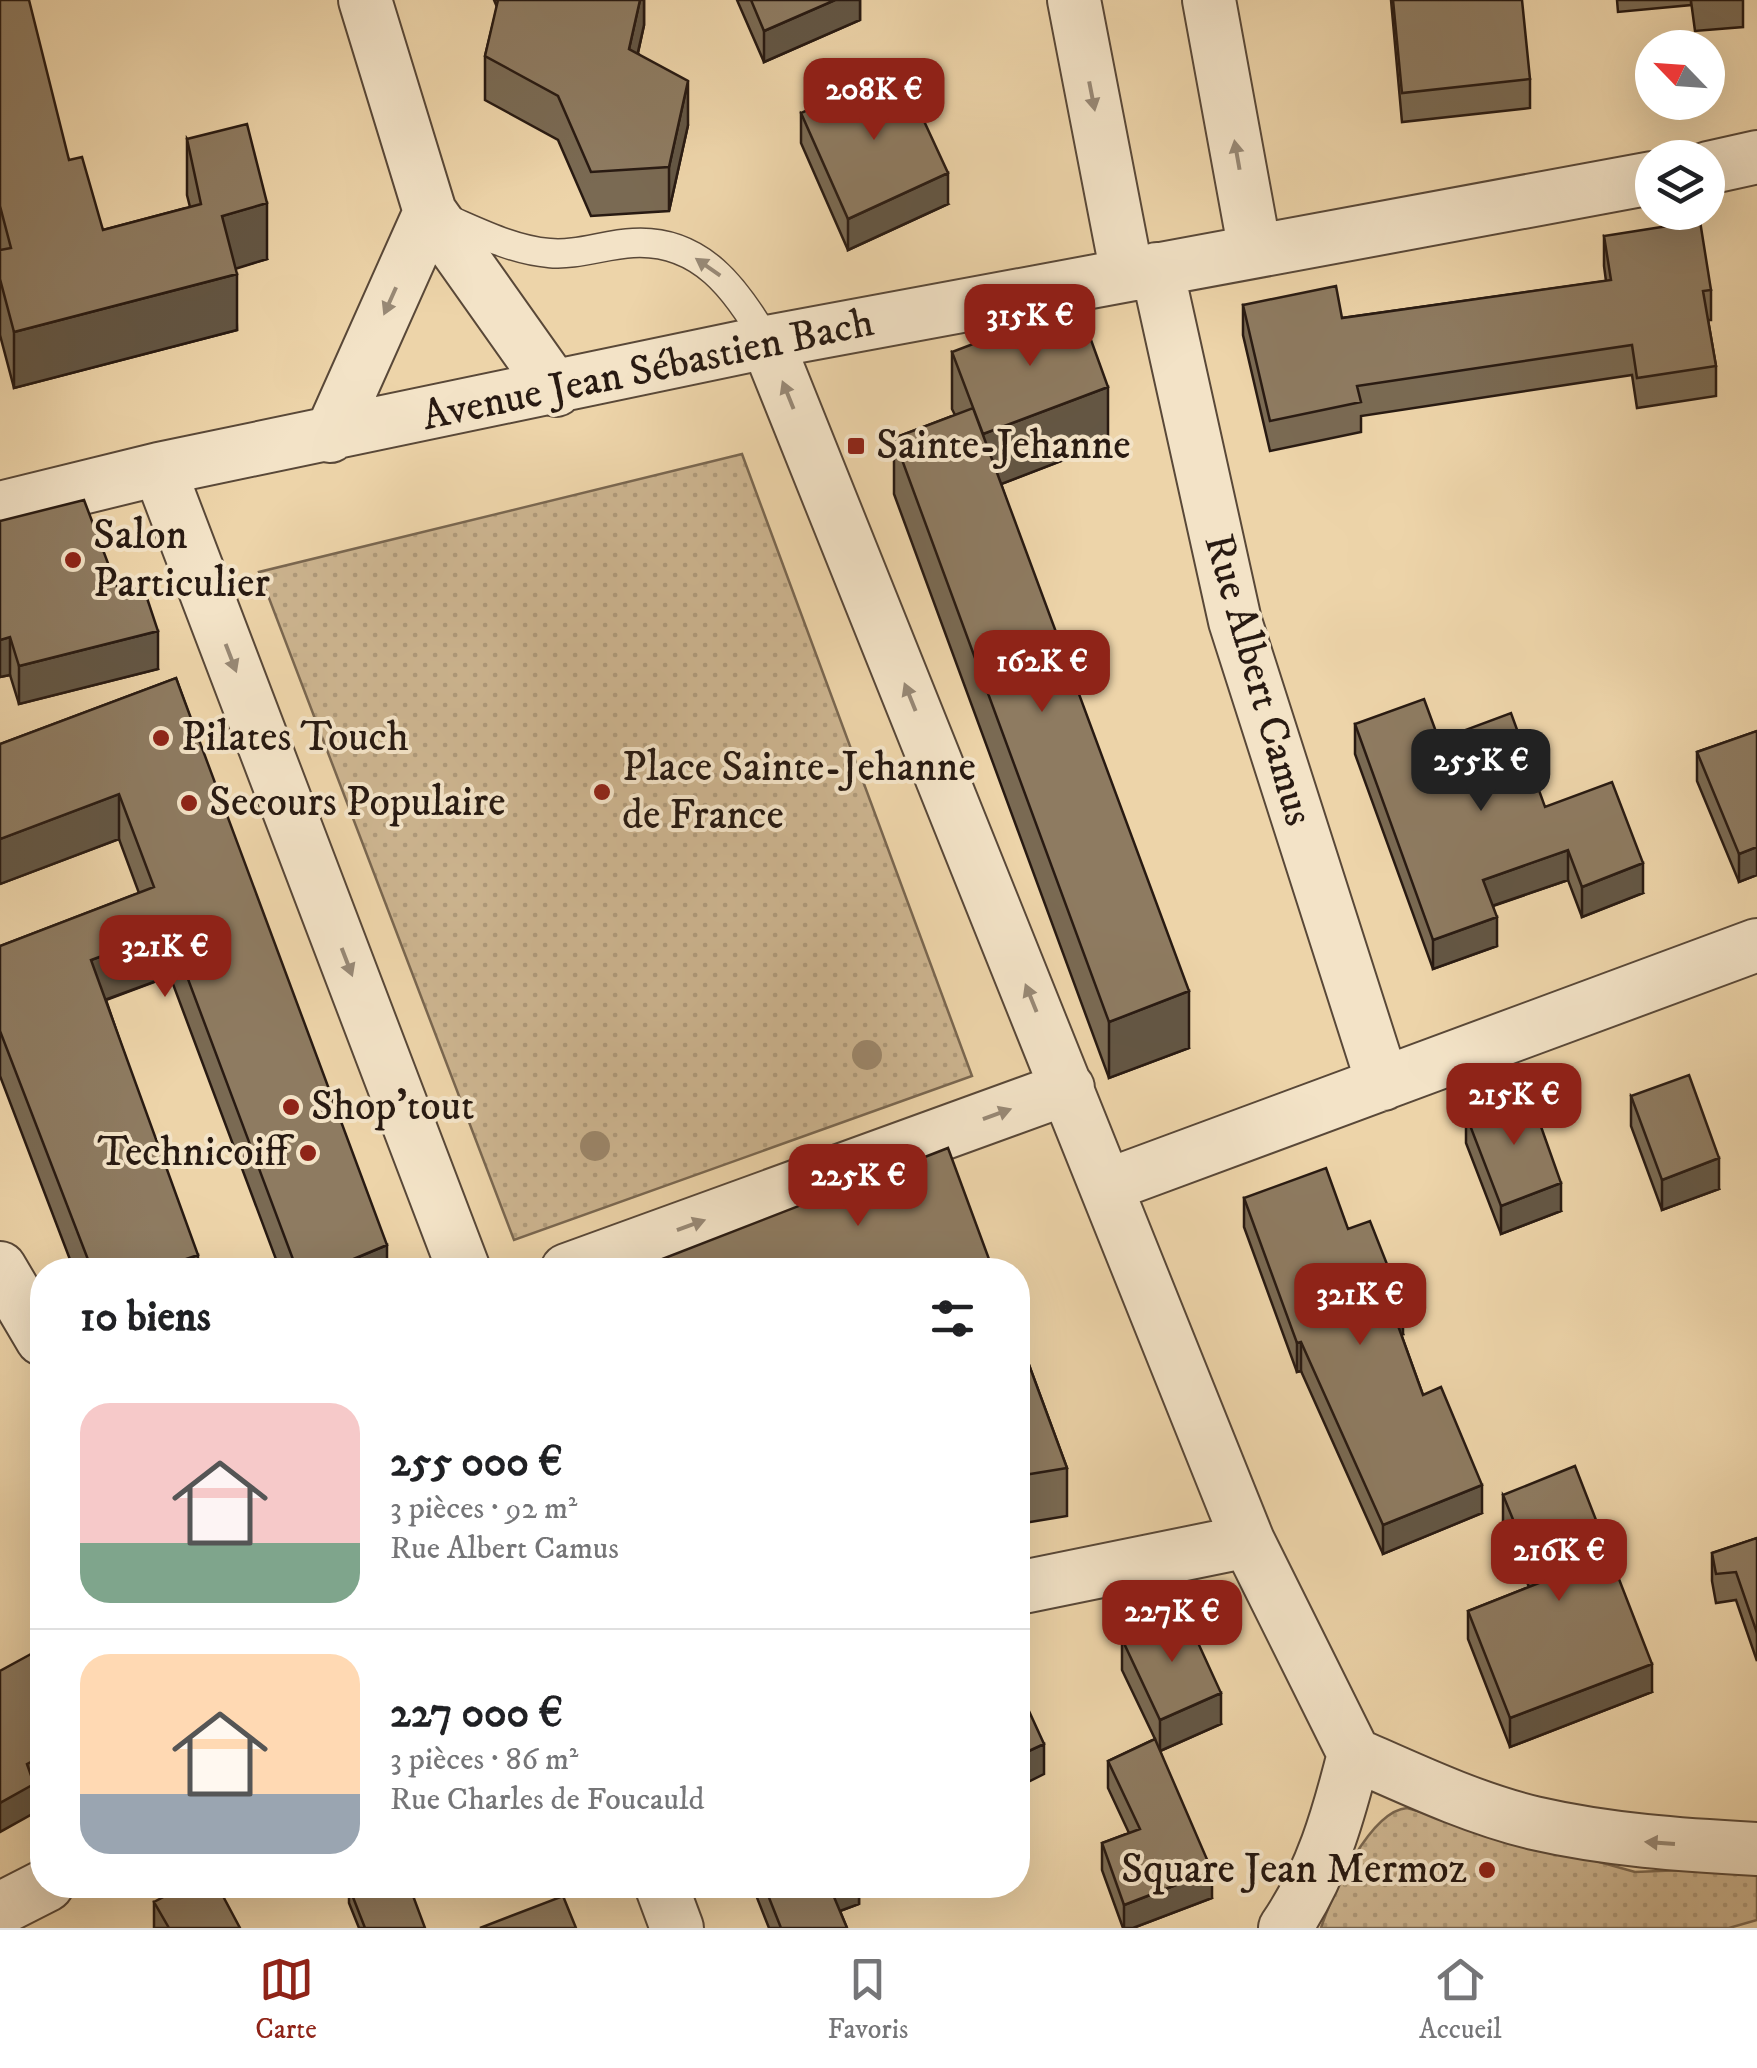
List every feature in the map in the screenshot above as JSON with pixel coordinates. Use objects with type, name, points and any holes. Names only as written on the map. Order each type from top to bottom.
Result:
[{"type":"street","points":[[365,0],[430,212],[556,390]]},
{"type":"street","name":"Rue Albert Camus","points":[[1074,0],[1236,621],[1383,1084]]},
{"type":"street","points":[[1209,0],[1254,251]]},
{"type":"street","points":[[1725,164],[1757,157]]},
{"type":"street","name":"Avenue Jean Sébastien Bach","points":[[0,508],[159,469],[556,390],[767,342],[1635,181]]},
{"type":"street","points":[[330,436],[430,212]]},
{"type":"street","points":[[767,342],[1248,1541],[1354,1754],[1443,1794],[1532,1822],[1626,1840],[1757,1849]]},
{"type":"street","points":[[159,469],[459,1258]]},
{"type":"street","points":[[1106,1186],[1757,945]]},
{"type":"street","points":[[600,1258],[1068,1088]]},
{"type":"street","points":[[0,1268],[30,1319]]},
{"type":"street","points":[[1030,1586],[1248,1541]]},
{"type":"street","points":[[1286,1928],[1307,1896],[1334,1833],[1354,1754]]},
{"type":"street","points":[[0,1909],[30,1894]]},
{"type":"street","points":[[666,1898],[677,1928]]},
{"type":"lane","points":[[430,212],[512,245],[551,254],[637,242],[678,250],[709,263],[742,299],[767,342]]},
{"type":"shaded area","points":[[742,454],[972,1076],[514,1240],[259,572]]},
{"type":"shaded area","name":"Square Jean Mermoz","points":[[1407,1808],[1635,1872],[1757,1867],[1757,1920],[1729,1928],[1321,1928],[1343,1876],[1366,1838],[1393,1813]]},
{"type":"building","points":[[0,0],[29,0],[69,160],[82,157],[103,230],[201,204],[187,139],[247,124],[267,203],[222,216],[237,274],[14,332],[0,279],[0,250],[11,248],[0,206]]},
{"type":"building","points":[[498,0],[640,0],[629,49],[688,81],[669,167],[591,172],[558,96],[485,56]]},
{"type":"building","points":[[751,0],[835,0],[764,31]]},
{"type":"building","points":[[1393,0],[1522,0],[1530,79],[1402,93]]},
{"type":"building","points":[[899,67],[948,173],[848,219],[801,113]]},
{"type":"building","points":[[1642,230],[1701,230],[1711,290],[1703,291],[1716,366],[1637,378],[1632,345],[1357,386],[1361,402],[1270,421],[1243,305],[1336,286],[1342,318],[1611,280],[1604,236]]},
{"type":"building","points":[[1078,304],[1108,387],[983,434],[952,352]]},
{"type":"building","points":[[973,408],[1189,991],[1109,1022],[894,438]]},
{"type":"building","points":[[84,500],[120,595],[143,586],[158,631],[19,666],[10,637],[0,640],[0,521]]},
{"type":"building","points":[[176,678],[387,1245],[356,1258],[293,1258],[170,931],[91,960],[198,1255],[87,1258],[0,1031],[0,946],[154,887],[119,794],[0,839],[0,744]]},
{"type":"building","points":[[1424,699],[1439,740],[1511,713],[1545,807],[1612,782],[1643,863],[1582,887],[1568,850],[1483,880],[1497,917],[1433,940],[1355,724]]},
{"type":"building","points":[[1757,731],[1757,847],[1739,854],[1697,752]]},
{"type":"building","points":[[1689,1075],[1719,1158],[1662,1180],[1631,1096]]},
{"type":"building","points":[[1528,1090],[1561,1183],[1501,1206],[1466,1115]]},
{"type":"building","points":[[948,1148],[989,1258],[665,1258]]},
{"type":"building","points":[[1326,1168],[1348,1229],[1370,1221],[1403,1305],[1392,1309],[1423,1395],[1441,1387],[1482,1485],[1383,1525],[1301,1342],[1297,1343],[1244,1198]]},
{"type":"building","points":[[1030,1368],[1067,1468],[1030,1474]]},
{"type":"building","points":[[1575,1466],[1652,1664],[1510,1718],[1468,1611],[1539,1583],[1503,1495]]},
{"type":"building","points":[[1757,1538],[1757,1633],[1736,1572],[1716,1574],[1712,1553]]},
{"type":"building","points":[[1183,1610],[1221,1693],[1160,1720],[1122,1639]]},
{"type":"building","points":[[30,1655],[30,1786],[0,1803],[0,1671]]},
{"type":"building","points":[[1030,1713],[1044,1744],[1030,1750]]},
{"type":"building","points":[[1155,1739],[1212,1871],[1124,1905],[1102,1843],[1140,1829],[1108,1761]]},
{"type":"building","points":[[162,1898],[224,1898],[240,1928],[169,1928],[154,1902]]},
{"type":"building","points":[[353,1898],[414,1898],[425,1928],[365,1928]]},
{"type":"building","points":[[564,1898],[576,1928],[480,1928]]},
{"type":"building","points":[[769,1898],[834,1898],[847,1928],[781,1928]]},
{"type":"place","name":"Sainte-Jehanne","points":[[856,446]]},
{"type":"place","name":"Salon Particulier","points":[[73,560]]},
{"type":"place","name":"Pilates Touch","points":[[161,738]]},
{"type":"place","name":"Place Sainte-Jehanne de France","points":[[602,792]]},
{"type":"place","name":"Secours Populaire","points":[[189,803]]},
{"type":"place","name":"Shop'tout","points":[[291,1107]]},
{"type":"place","name":"Technicoiff","points":[[308,1153]]},
{"type":"place","name":"Square Jean Mermoz","points":[[1487,1870]]}]
